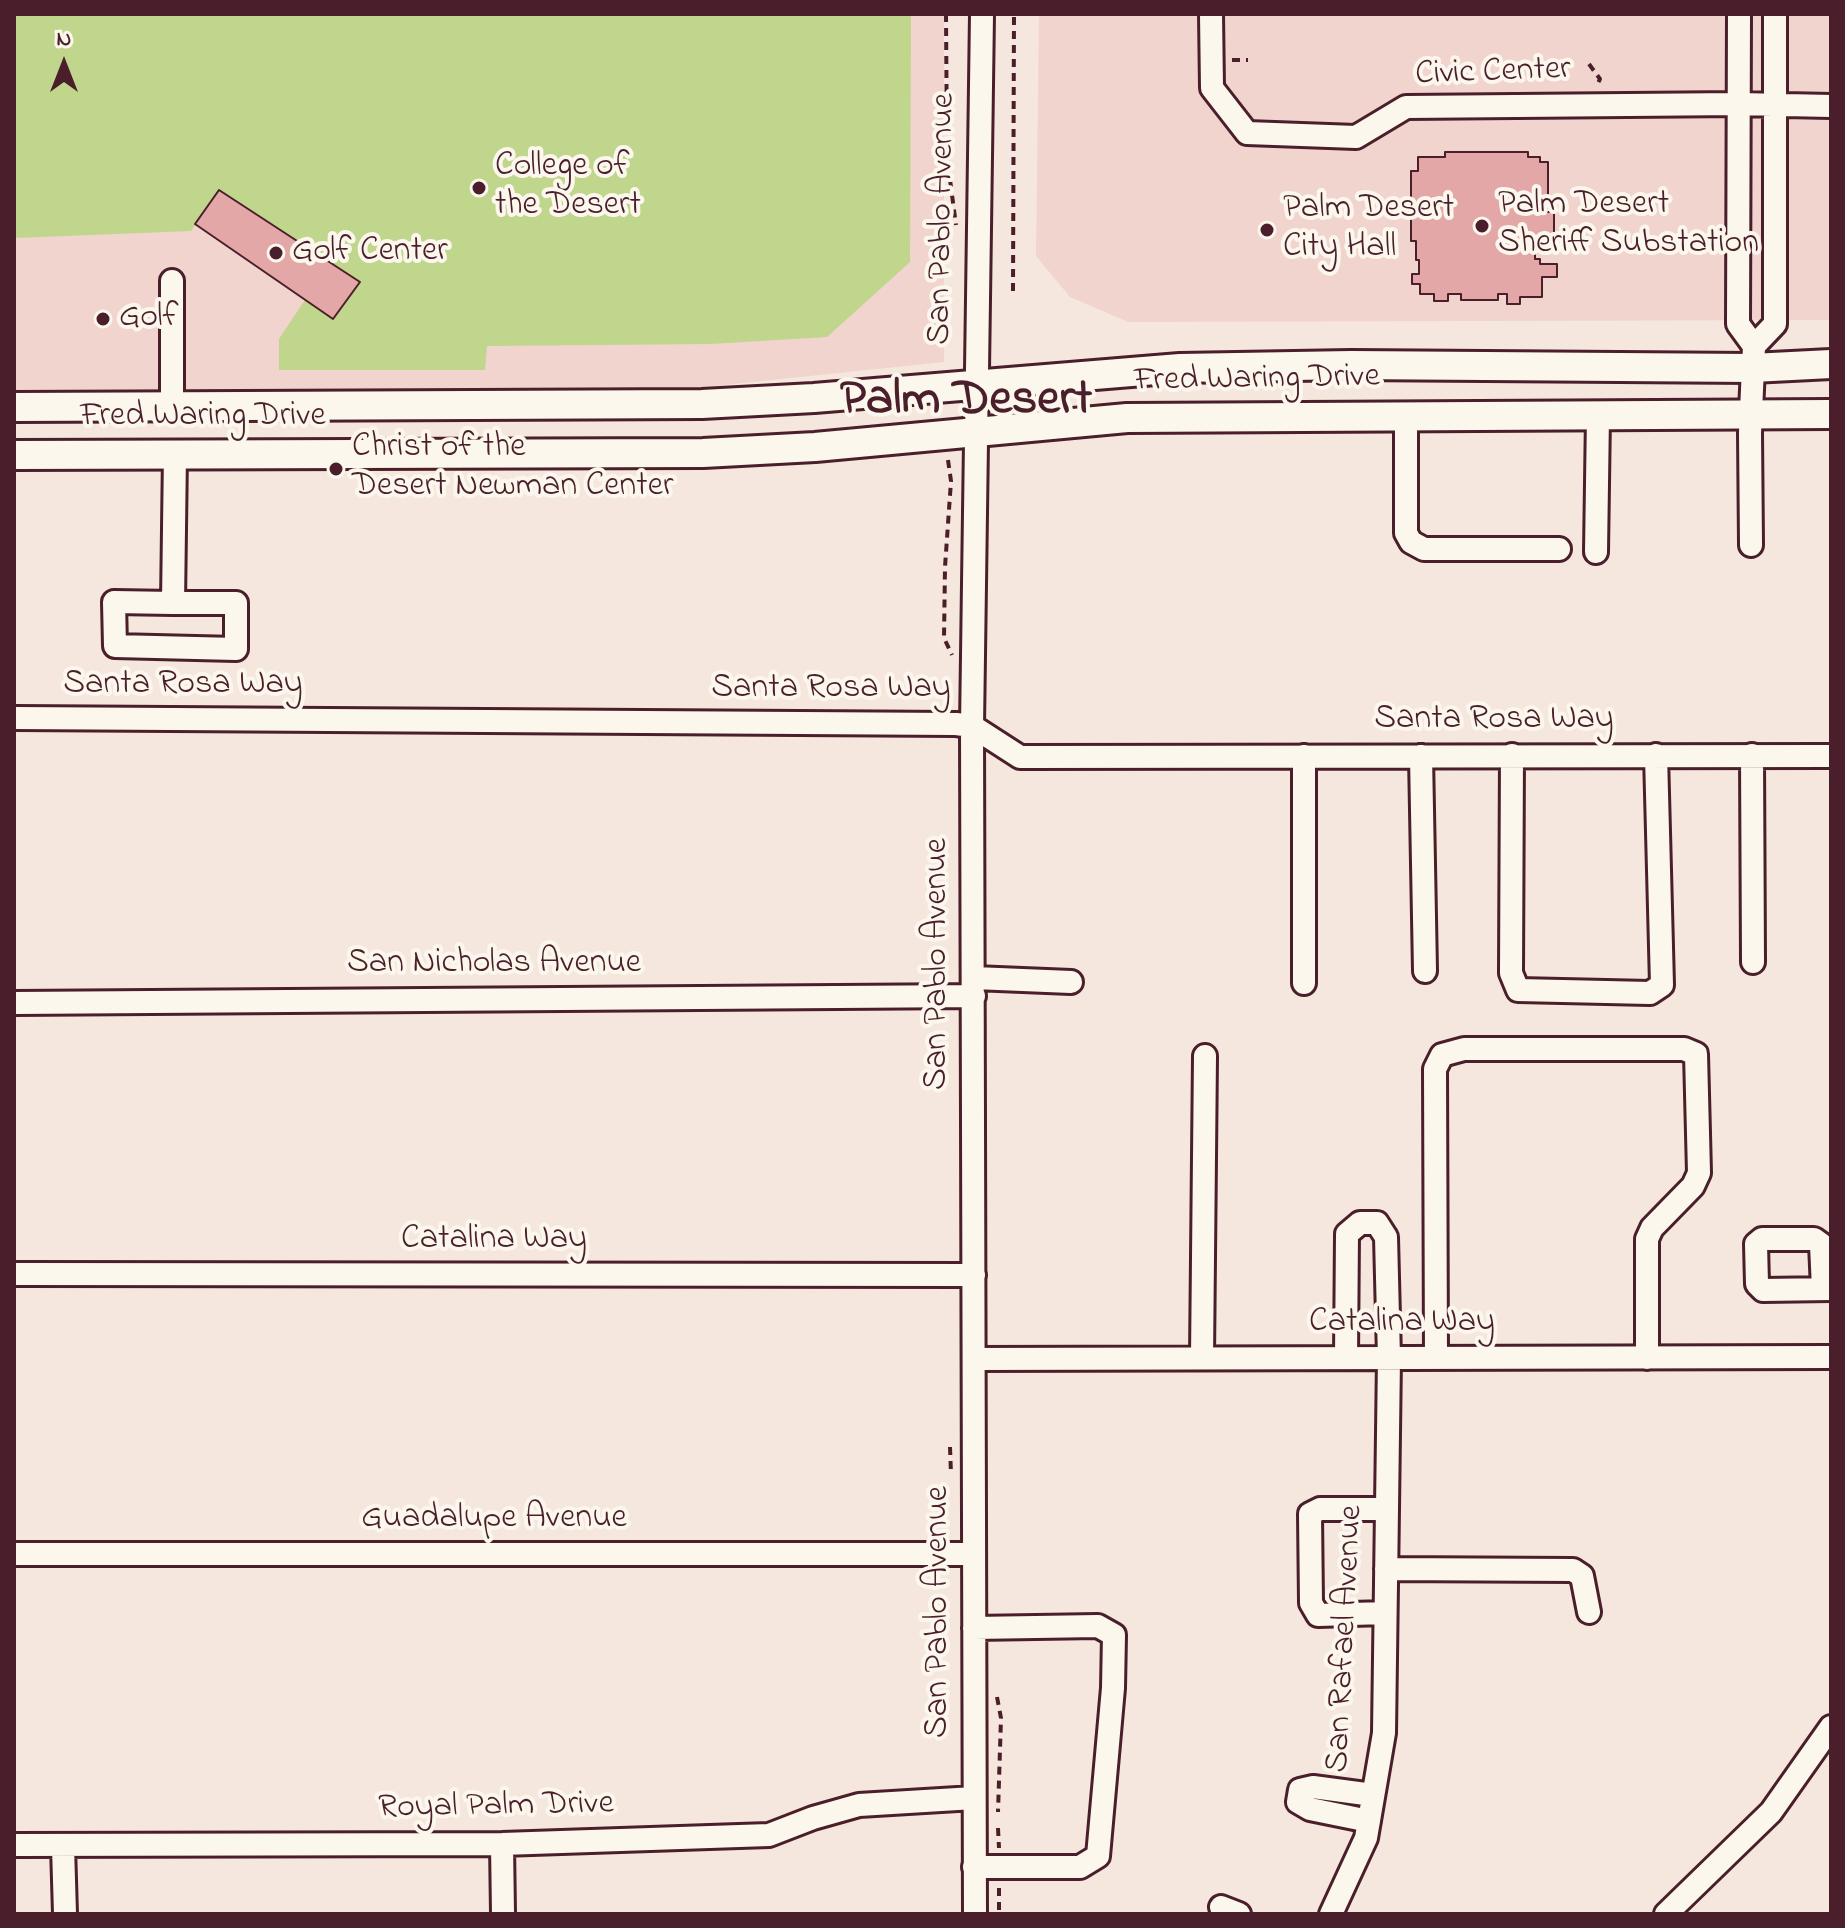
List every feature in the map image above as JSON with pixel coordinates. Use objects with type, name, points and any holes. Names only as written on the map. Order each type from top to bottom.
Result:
[{"type":"main road","name":"Fred Waring Drive","points":[[14,407],[702,404],[814,398],[1180,368],[1753,357],[1831,364]]},
{"type":"main road","name":"Fred Waring Drive","points":[[14,455],[703,453],[789,449],[1127,418],[1831,414]]},
{"type":"street","name":"San Pablo Avenue","points":[[975,1914],[972,726],[982,14]]},
{"type":"street","name":"Civic Center","points":[[1211,14],[1212,88],[1247,133],[1356,137],[1406,107],[1831,106]]},
{"type":"street","points":[[1739,14],[1738,324],[1753,357],[1751,545]]},
{"type":"street","points":[[1753,357],[1775,324],[1775,14]]},
{"type":"street","points":[[172,281],[172,406]]},
{"type":"street","points":[[1596,552],[1598,415]]},
{"type":"street","points":[[1406,416],[1406,533],[1411,542],[1424,549],[1559,549]]},
{"type":"street","points":[[173,603],[175,454]]},
{"type":"street","points":[[114,602],[173,603],[236,603],[236,649],[115,646],[114,602]]},
{"type":"street","name":"Santa Rosa Way","points":[[14,718],[972,726],[1020,757],[1831,756]]},
{"type":"street","points":[[1512,755],[1511,973],[1518,990],[1650,993],[1662,985],[1656,755]]},
{"type":"street","points":[[1752,755],[1753,962]]},
{"type":"street","points":[[1304,756],[1304,983]]},
{"type":"street","points":[[1421,756],[1425,971]]},
{"type":"street","name":"San Nicholas Avenue","points":[[14,1003],[974,987],[1071,982]]},
{"type":"street","points":[[1436,1358],[1435,1069],[1442,1055],[1464,1049],[1684,1049],[1696,1054],[1699,1173],[1693,1186],[1652,1228],[1647,1239],[1647,1358]]},
{"type":"street","points":[[1202,1358],[1205,1056]]},
{"type":"street","name":"San Rafael Avenue","points":[[1331,1914],[1366,1838],[1384,1733],[1389,1358],[1386,1237],[1377,1223],[1360,1223],[1347,1234],[1346,1358]]},
{"type":"street","name":"Catalina Way","points":[[14,1274],[974,1275]]},
{"type":"street","name":"Catalina Way","points":[[974,1359],[1831,1357]]},
{"type":"street","points":[[1385,1613],[1318,1615],[1311,1603],[1310,1514],[1320,1509],[1387,1509]]},
{"type":"street","name":"Guadalupe Avenue","points":[[14,1554],[974,1554]]},
{"type":"street","points":[[1386,1569],[1573,1570],[1582,1576],[1589,1612]]},
{"type":"street","points":[[974,1628],[1098,1626],[1114,1635],[1113,1688],[1098,1856],[1080,1867],[974,1867]]},
{"type":"street","points":[[1666,1914],[1771,1812],[1831,1727]]},
{"type":"street","points":[[1369,1821],[1311,1798],[1373,1795]]},
{"type":"street","name":"Royal Palm Drive","points":[[14,1845],[502,1844],[769,1835],[859,1805],[974,1798]]},
{"type":"street","points":[[502,1844],[503,1914]]},
{"type":"street","points":[[63,1846],[65,1914]]},
{"type":"path","points":[[946,14],[947,157],[958,237]]},
{"type":"path","points":[[1013,291],[1014,14]]},
{"type":"shaded area","name":"College of the Desert","points":[[14,14],[944,14],[944,362],[695,388],[14,391]]},
{"type":"shaded area","points":[[1039,14],[1831,14],[1831,320],[1128,322],[1070,297],[1036,256]]},
{"type":"green space","name":"College of the Desert","points":[[14,14],[911,14],[910,262],[827,337],[710,344],[487,346],[485,370],[279,370],[279,339],[305,300],[333,319],[359,282],[219,191],[191,231],[14,238]]},
{"type":"building","name":"Palm Desert Sheriff Substation","points":[[1445,152],[1528,152],[1528,157],[1540,157],[1540,162],[1548,162],[1548,208],[1540,208],[1541,212],[1554,212],[1554,246],[1535,246],[1535,259],[1540,259],[1540,264],[1557,264],[1557,277],[1542,277],[1542,297],[1520,297],[1520,304],[1507,304],[1507,294],[1498,294],[1498,300],[1461,300],[1461,294],[1448,294],[1448,301],[1434,301],[1434,294],[1420,294],[1420,284],[1412,284],[1412,274],[1419,274],[1419,260],[1416,260],[1416,241],[1411,241],[1411,171],[1418,171],[1418,157],[1445,157]]},
{"type":"building","name":"Golf Center","points":[[219,190],[360,282],[333,319],[195,224]]},
{"type":"place","name":"College of the Desert","points":[[479,188]]},
{"type":"place","name":"Palm Desert Sheriff Substation","points":[[1482,226]]},
{"type":"place","name":"Palm Desert City Hall","points":[[1267,230]]},
{"type":"place","name":"Golf Center","points":[[276,253]]},
{"type":"place","name":"Golf","points":[[103,319]]},
{"type":"place","name":"Christ of the Desert Newman Center","points":[[336,469]]},
{"type":"district","name":"Palm Desert","points":[[966,404]]}]
